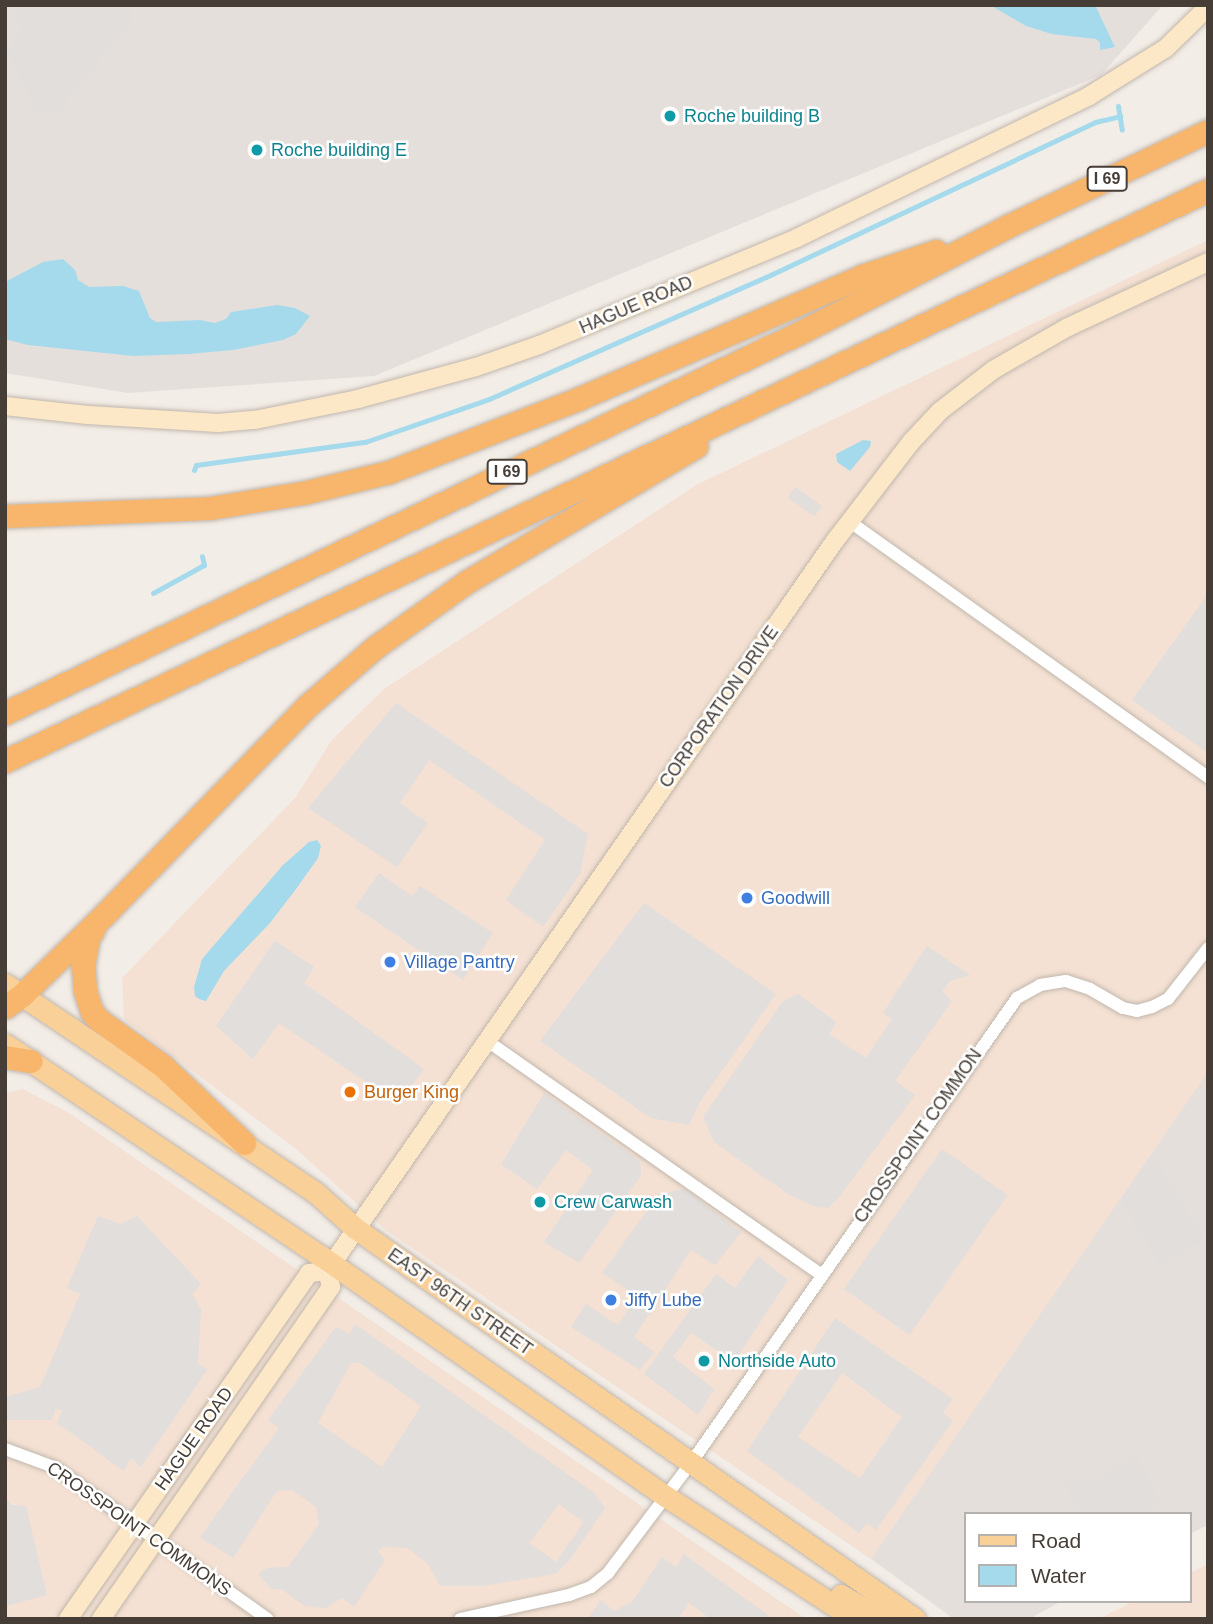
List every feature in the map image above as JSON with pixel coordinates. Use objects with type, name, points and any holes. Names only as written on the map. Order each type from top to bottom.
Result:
[{"type":"highway","name":"I 69","points":[[5,713],[847,309],[1006,227],[1208,131]]},
{"type":"highway","name":"I 69","points":[[5,761],[522,513],[780,395],[1208,190]]},
{"type":"highway","points":[[5,516],[210,508],[303,494],[389,472],[557,407],[862,276],[1006,227]]},
{"type":"highway","points":[[11,995],[105,914],[286,726],[382,642],[468,580],[622,492],[780,395]]},
{"type":"highway","points":[[105,914],[88,938],[83,957],[83,984],[92,1012],[99,1020],[163,1066],[244,1143]]},
{"type":"highway","points":[[5,1057],[31,1061]]},
{"type":"main road","name":"EAST 96TH STREET","points":[[11,995],[244,1143],[315,1192],[355,1228],[913,1618]]},
{"type":"main road","points":[[5,1044],[667,1497],[806,1584],[855,1619]]},
{"type":"main road","points":[[806,1584],[838,1593],[882,1619]]},
{"type":"street","name":"HAGUE ROAD","points":[[5,406],[218,424],[255,420],[358,399],[476,367],[540,345],[796,238],[1088,96],[1166,48],[1208,7]]},
{"type":"street","name":"CORPORATION DRIVE","points":[[329,1267],[849,521],[926,426],[993,370],[1068,327],[1208,262]]},
{"type":"street","points":[[849,521],[1208,778]]},
{"type":"street","name":"CROSSPOINT COMMON","points":[[691,1463],[1017,998],[1040,985],[1066,981],[1090,989],[1123,1008],[1137,1011],[1168,999],[1208,948]]},
{"type":"street","points":[[486,1040],[821,1275]]},
{"type":"street","name":"HAGUE ROAD","points":[[68,1619],[310,1273],[329,1267],[331,1287],[101,1619]]},
{"type":"street","name":"CROSSPOINT COMMONS","points":[[5,1449],[54,1467],[268,1619]]},
{"type":"street","points":[[460,1619],[544,1603],[591,1587],[624,1555],[691,1463]]},
{"type":"shaded area","points":[[5,5],[1163,5],[1101,75],[374,376],[128,393],[5,373]]},
{"type":"shaded area","points":[[19,5],[131,5],[133,20],[59,111],[35,110],[7,51],[22,27],[12,14]]},
{"type":"shaded area","points":[[1208,240],[1208,1078],[871,1559],[387,1231],[296,1149],[124,1019],[122,978],[296,797],[331,741],[384,689],[698,484]]},
{"type":"shaded area","points":[[795,487],[822,506],[815,517],[788,498]]},
{"type":"shaded area","points":[[1208,594],[1208,753],[1132,700]]},
{"type":"shaded area","points":[[396,703],[588,834],[580,874],[543,927],[506,900],[545,840],[429,760],[400,803],[428,823],[397,867],[308,808]]},
{"type":"shaded area","points":[[379,873],[412,896],[420,886],[493,933],[463,980],[355,907]]},
{"type":"shaded area","points":[[644,903],[776,994],[700,1102],[689,1125],[651,1118],[540,1041]]},
{"type":"shaded area","points":[[275,941],[314,967],[304,983],[424,1069],[412,1085],[400,1090],[391,1099],[279,1023],[253,1059],[216,1026]]},
{"type":"shaded area","points":[[927,946],[970,975],[950,981],[942,991],[952,1001],[895,1081],[915,1095],[828,1208],[813,1206],[788,1194],[714,1142],[703,1117],[783,1001],[798,994],[836,1022],[829,1034],[866,1058],[892,1019],[883,1013]]},
{"type":"shaded area","points":[[1208,1072],[1208,1525],[1192,1533],[1192,1512],[964,1512],[964,1603],[1058,1603],[1029,1619],[954,1619],[871,1559]]},
{"type":"shaded area","points":[[23,1089],[69,1113],[806,1619],[5,1619],[5,1093]]},
{"type":"shaded area","points":[[544,1093],[640,1161],[641,1176],[579,1263],[544,1242],[593,1170],[566,1150],[537,1189],[501,1164]]},
{"type":"shaded area","points":[[942,1149],[1008,1195],[909,1335],[844,1289]]},
{"type":"shaded area","points":[[1153,1154],[1205,1240],[1159,1265],[1121,1200]]},
{"type":"shaded area","points":[[685,1189],[741,1232],[715,1265],[691,1250],[634,1337],[654,1352],[640,1370],[571,1327],[586,1304],[618,1325],[637,1296],[602,1273],[659,1194]]},
{"type":"shaded area","points":[[98,1216],[121,1224],[137,1216],[201,1284],[192,1294],[201,1309],[198,1363],[207,1370],[141,1467],[131,1458],[124,1471],[57,1423],[62,1410],[55,1409],[52,1420],[5,1420],[5,1397],[40,1387],[80,1294],[67,1288]]},
{"type":"shaded area","points":[[758,1256],[788,1280],[734,1362],[691,1333],[673,1357],[714,1389],[698,1415],[644,1374],[716,1274],[735,1288]]},
{"type":"shaded area","points":[[835,1318],[953,1399],[943,1413],[953,1421],[876,1530],[867,1523],[859,1533],[747,1451]],"holes":[[[842,1373],[902,1417],[860,1478],[798,1437]]]},
{"type":"shaded area","points":[[355,1324],[594,1493],[605,1508],[569,1561],[555,1574],[483,1586],[440,1586],[428,1564],[408,1548],[383,1547],[378,1551],[385,1560],[354,1607],[342,1598],[326,1608],[305,1606],[281,1589],[272,1589],[258,1574],[267,1568],[288,1567],[319,1524],[316,1507],[292,1490],[277,1491],[233,1558],[200,1537],[279,1428],[268,1420],[336,1327],[349,1334]],"holes":[[[351,1363],[360,1363],[421,1406],[382,1467],[318,1423]],[[559,1504],[584,1522],[556,1562],[529,1543]]]},
{"type":"shaded area","points":[[1136,1455],[1160,1503],[1143,1512],[1081,1512],[1064,1483],[1095,1480]]},
{"type":"shaded area","points":[[5,1498],[12,1505],[26,1506],[47,1595],[6,1606]]},
{"type":"shaded area","points":[[684,1554],[773,1619],[711,1619],[689,1603],[678,1619],[587,1619],[601,1600],[614,1611],[632,1602],[662,1557],[676,1567]]},
{"type":"shaded area","points":[[1208,1564],[1208,1619],[1099,1619],[1130,1603],[1192,1603],[1192,1572]]},
{"type":"water","points":[[990,5],[1095,5],[1115,47],[1100,50],[1100,43],[1096,39],[1052,34],[1026,26]]},
{"type":"water","points":[[63,259],[75,270],[78,280],[89,287],[123,286],[139,291],[150,318],[156,322],[200,320],[215,323],[226,319],[231,312],[277,305],[295,308],[310,316],[296,334],[283,340],[233,350],[189,354],[133,356],[28,345],[5,339],[5,282],[43,262]]},
{"type":"water","points":[[863,440],[871,441],[870,447],[850,471],[837,462],[836,454]]},
{"type":"water","points":[[317,840],[321,846],[318,858],[270,923],[224,971],[206,1001],[195,996],[194,987],[202,959],[283,865],[309,842]]},
{"type":"waterway","points":[[1118,106],[1122,130]]},
{"type":"waterway","points":[[194,470],[196,465],[365,442],[489,399],[766,277],[1095,122],[1120,116]]},
{"type":"waterway","points":[[153,593],[204,565],[202,556]]},
{"type":"place","name":"Roche building B","points":[[670,116]]},
{"type":"place","name":"Roche building E","points":[[257,150]]},
{"type":"place","name":"Goodwill","points":[[747,898]]},
{"type":"place","name":"Village Pantry","points":[[390,962]]},
{"type":"place","name":"Burger King","points":[[350,1092]]},
{"type":"place","name":"Crew Carwash","points":[[540,1202]]},
{"type":"place","name":"Jiffy Lube","points":[[611,1300]]},
{"type":"place","name":"Northside Auto","points":[[704,1361]]}]
